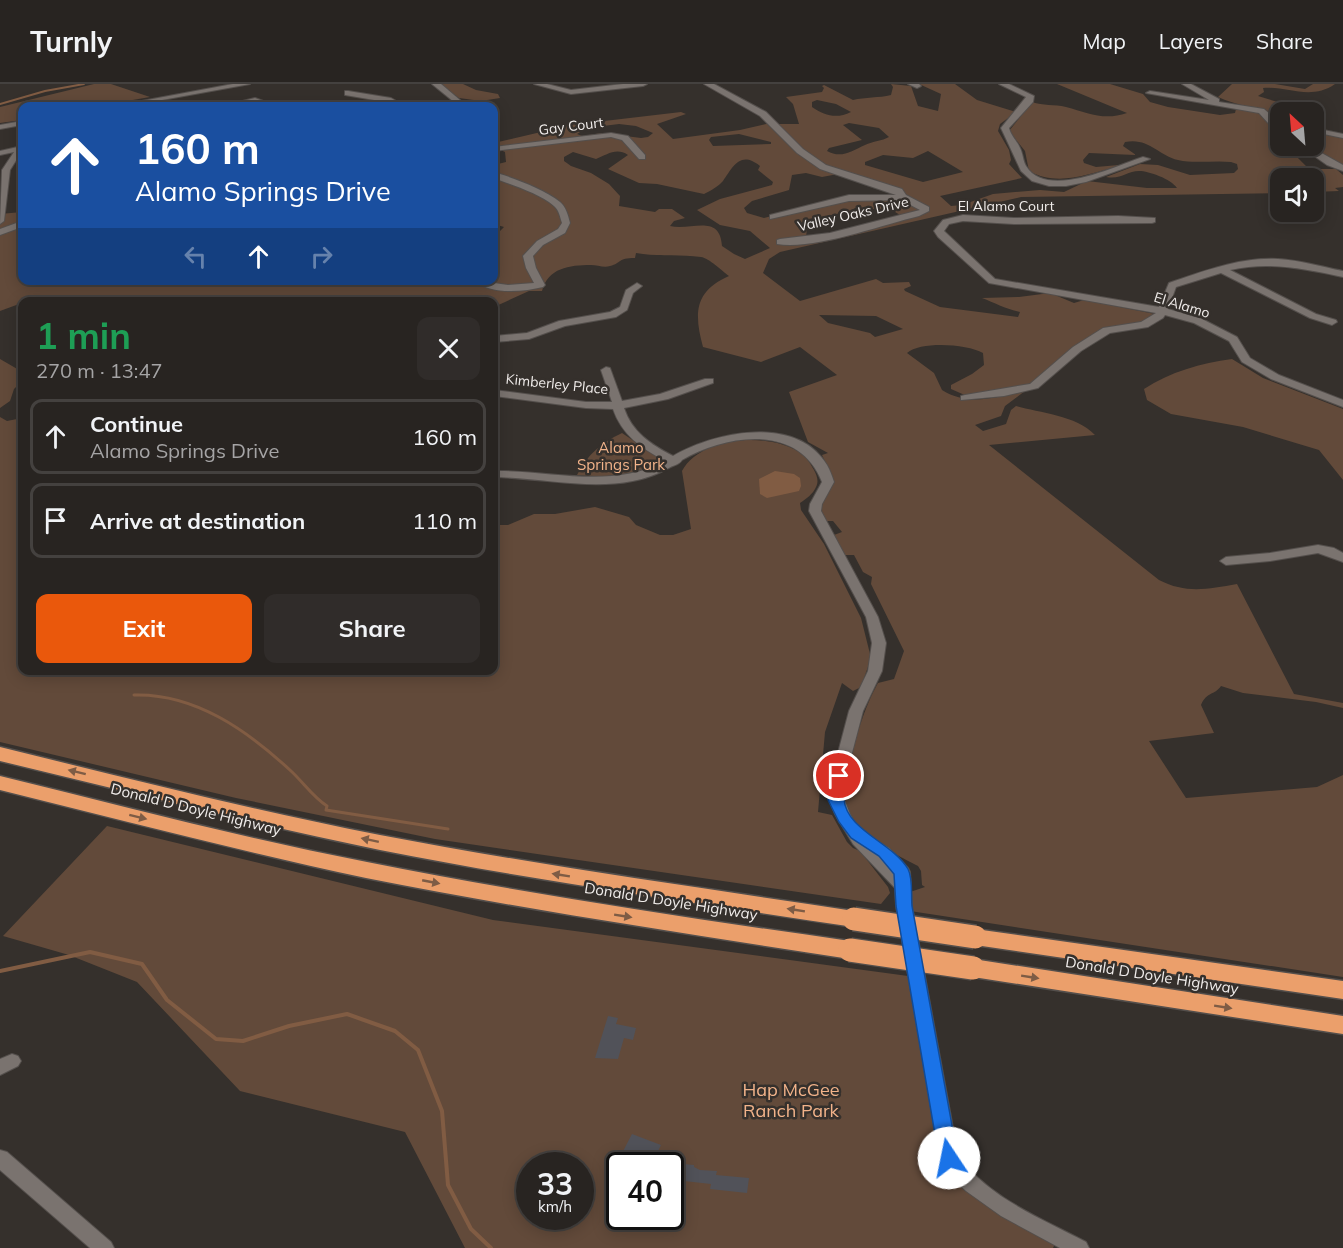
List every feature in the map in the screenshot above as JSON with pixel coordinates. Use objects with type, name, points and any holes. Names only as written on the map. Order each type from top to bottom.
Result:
[{"type":"highway","name":"Donald D Doyle Highway","points":[[0,754],[309,828],[617,884],[1343,990]]},
{"type":"highway","name":"Donald D Doyle Highway","points":[[0,783],[366,870],[607,913],[1343,1025]]},
{"type":"street","points":[[141,102],[242,84]]},
{"type":"street","points":[[436,84],[458,102]]},
{"type":"street","points":[[538,84],[571,92],[643,84]]},
{"type":"street","name":"Valley Oaks Drive","points":[[708,84],[763,114],[800,151],[823,166],[899,191],[902,197],[926,209],[797,242],[780,242]]},
{"type":"street","points":[[1003,84],[1030,96],[1030,100],[1005,128],[1016,148],[1023,168],[1036,178],[1057,184],[1071,183],[1113,172],[1146,159]]},
{"type":"street","points":[[1186,84],[1214,98],[1217,103]]},
{"type":"street","points":[[348,93],[392,102]]},
{"type":"street","points":[[1150,93],[1270,114]]},
{"type":"street","points":[[245,102],[255,100],[261,102]]},
{"type":"street","points":[[1261,111],[1270,120]]},
{"type":"street","points":[[0,127],[18,124]]},
{"type":"street","points":[[1324,132],[1343,136]]},
{"type":"street","name":"Gay Court","points":[[498,149],[611,135],[626,138],[642,157]]},
{"type":"street","points":[[0,153],[18,150]]},
{"type":"street","points":[[0,221],[6,170],[18,153]]},
{"type":"street","points":[[1319,156],[1343,168]]},
{"type":"street","points":[[495,285],[527,288],[540,285],[531,268],[528,256],[540,243],[562,231],[566,223],[564,212],[557,204],[527,188],[498,177]]},
{"type":"street","points":[[773,217],[849,198],[902,197]]},
{"type":"street","name":"El Alamo Court","points":[[992,281],[941,235],[941,225],[952,219],[965,217],[1016,221],[1152,220]]},
{"type":"street","points":[[0,232],[18,225]]},
{"type":"street","points":[[965,398],[1034,386],[1095,337],[1114,328],[1144,325],[1160,316],[1164,311],[1172,285],[1223,270],[1276,261],[1343,274]]},
{"type":"street","points":[[1223,270],[1313,316],[1332,322]]},
{"type":"street","name":"El Alamo","points":[[992,281],[1164,311],[1198,321],[1233,339],[1246,360],[1275,377],[1343,404]]},
{"type":"street","points":[[498,339],[529,336],[563,323],[612,316],[624,308],[629,292],[637,286]]},
{"type":"street","points":[[606,370],[614,384],[622,418],[632,435],[646,446],[675,462]]},
{"type":"street","name":"Kimberley Place","points":[[498,394],[587,405],[618,405],[658,400],[709,381]]},
{"type":"street","points":[[498,474],[538,474],[607,480],[648,474],[714,441],[755,436],[804,447],[815,456],[825,470],[828,482],[815,510],[872,617],[879,643],[875,671],[856,711],[836,787],[836,800],[841,813],[859,842],[901,884],[949,1158],[956,1171],[972,1186],[1079,1248]]},
{"type":"street","points":[[1226,561],[1318,549],[1330,551],[1343,558]]},
{"type":"street","points":[[0,1158],[104,1248]]},
{"type":"green space","points":[[94,84],[111,84],[150,97],[121,102],[20,102]]},
{"type":"green space","points":[[439,84],[463,84],[476,90],[498,94],[500,98],[481,101],[459,98]]},
{"type":"green space","points":[[891,84],[911,86],[918,106],[938,111],[941,94],[919,84],[955,84],[977,100],[1016,112],[1000,124],[998,131],[1009,150],[1011,160],[1009,164],[1022,178],[940,196],[951,206],[962,205],[993,194],[1040,190],[1064,192],[1087,181],[1147,188],[1177,188],[1165,179],[1143,171],[1106,177],[1140,164],[1158,165],[1190,175],[1234,173],[1238,169],[1237,164],[1231,162],[1178,160],[1147,144],[1133,141],[1125,142],[1123,146],[1136,155],[1089,153],[1083,160],[1084,163],[1096,167],[1119,165],[1116,167],[1062,179],[1040,176],[1029,171],[1025,151],[1009,131],[1032,102],[1062,106],[1103,116],[1127,113],[1057,84],[1110,84],[1143,94],[1150,102],[1220,115],[1235,113],[1236,109],[1231,106],[1268,114],[1270,115],[1270,156],[1296,156],[1308,168],[1270,168],[1270,193],[1021,197],[780,252],[769,259],[763,273],[800,301],[876,279],[883,283],[909,282],[911,286],[904,289],[905,291],[940,307],[1018,317],[1020,312],[982,298],[1050,293],[1074,303],[1084,300],[1155,314],[1138,324],[1107,328],[1033,384],[967,396],[951,389],[951,385],[984,365],[983,353],[956,346],[933,345],[907,353],[934,373],[942,390],[952,395],[983,399],[1025,391],[1005,406],[1001,416],[975,425],[983,431],[1006,424],[1011,410],[1016,406],[1068,419],[1087,428],[1095,435],[989,445],[1159,580],[1188,589],[1207,589],[1237,584],[1294,694],[1343,703],[1343,708],[1316,702],[1243,693],[1221,686],[1201,705],[1214,733],[1149,741],[1186,798],[1317,787],[1343,775],[1343,977],[910,911],[910,892],[925,887],[922,885],[921,871],[918,866],[869,837],[859,827],[850,815],[845,802],[844,787],[852,751],[870,699],[878,683],[894,679],[904,651],[871,584],[872,577],[863,572],[854,555],[845,555],[834,535],[842,532],[833,521],[827,521],[822,517],[818,507],[833,478],[822,455],[828,453],[808,442],[789,392],[837,375],[800,347],[761,362],[703,347],[698,314],[703,296],[717,282],[729,276],[704,258],[636,253],[635,258],[622,260],[608,267],[591,265],[567,267],[549,277],[542,291],[529,291],[498,305],[498,297],[18,297],[18,304],[0,311],[0,214],[18,212],[18,285],[498,285],[498,233],[504,227],[498,225],[498,164],[506,162],[505,152],[498,149],[498,142],[553,127],[681,112],[686,114],[657,124],[673,139],[766,124],[799,124],[793,104],[786,97],[822,92],[824,85],[853,100],[891,95],[893,87]],"holes":[[[817,100],[836,104],[851,112],[831,116],[822,113],[812,107],[812,102]],[[849,123],[879,128],[889,137],[846,153],[837,154],[827,151],[829,148],[862,140],[843,125]],[[619,124],[636,126],[653,133],[641,138],[602,133],[582,136],[577,134],[587,128]],[[739,134],[771,142],[771,144],[713,146],[709,140],[711,137]],[[928,151],[963,172],[923,182],[865,165],[865,162],[883,155],[913,158]],[[573,152],[596,159],[612,152],[624,153],[628,155],[608,169],[639,183],[657,184],[704,194],[721,183],[738,162],[753,161],[760,166],[758,170],[773,182],[772,185],[720,199],[697,210],[720,225],[750,231],[770,248],[745,259],[722,246],[720,236],[710,226],[670,226],[674,221],[685,218],[672,209],[659,209],[655,212],[619,206],[620,196],[609,184],[564,161],[564,157]],[[806,173],[822,177],[838,174],[896,194],[854,195],[764,218],[747,213],[744,208],[752,201],[789,190],[792,175]],[[855,208],[892,210],[900,215],[925,213],[783,244],[806,238],[807,227],[803,223],[808,219],[848,212]],[[819,315],[876,316],[903,329],[875,337],[870,333],[828,323]]]},
{"type":"green space","points":[[1232,84],[1275,84],[1305,89],[1313,84],[1335,84],[1317,92],[1263,88],[1264,92],[1258,96],[1278,102],[1270,102],[1270,113],[1218,97]]},
{"type":"green space","points":[[18,103],[18,121],[0,123],[0,107]]},
{"type":"green space","points":[[1324,134],[1343,137],[1343,166],[1324,154]]},
{"type":"green space","points":[[1324,169],[1336,169],[1343,175],[1343,187],[1335,188],[1339,191],[1324,192]]},
{"type":"green space","points":[[0,359],[18,369],[18,385],[10,401],[0,408]]},
{"type":"green space","points":[[1232,359],[1263,378],[1343,409],[1343,480],[1319,450],[1243,427],[1171,414],[1147,400],[1144,389],[1164,378],[1197,366]]},
{"type":"green space","points":[[0,417],[7,421],[18,419],[18,675],[498,675],[498,525],[508,525],[534,514],[555,514],[595,507],[629,517],[636,525],[660,535],[673,535],[691,529],[682,471],[691,459],[719,444],[753,440],[770,442],[799,452],[815,472],[817,485],[813,492],[800,503],[801,510],[824,544],[861,618],[871,658],[861,687],[853,691],[842,683],[825,732],[818,812],[832,815],[847,842],[860,851],[888,887],[890,893],[881,904],[435,839],[236,798],[0,742]]},
{"type":"green space","name":"Alamo Springs Park","points":[[622,433],[661,459],[662,464],[621,475],[577,475],[596,450]]},
{"type":"green space","name":"Hap McGee Ranch Park","points":[[107,826],[493,920],[908,976],[941,1151],[962,1188],[1055,1244],[1053,1248],[465,1248],[405,1132],[240,1091],[137,982],[69,955],[3,936]]},
{"type":"shaded area","points":[[775,471],[794,474],[800,478],[799,491],[767,498],[760,494],[759,479]]},
{"type":"building","points":[[608,1016],[618,1018],[616,1024],[636,1028],[633,1040],[624,1038],[618,1059],[595,1058]]},
{"type":"building","points":[[632,1134],[661,1145],[658,1152],[623,1152]]},
{"type":"building","points":[[684,1164],[694,1165],[700,1170],[717,1171],[716,1175],[749,1178],[747,1193],[710,1189],[711,1184],[684,1181]]},
{"type":"waterway","points":[[0,104],[45,91],[84,84]]},
{"type":"waterway","points":[[134,695],[178,700],[219,717],[274,756],[327,806],[326,810],[448,829]]},
{"type":"waterway","points":[[0,971],[90,952],[142,964],[167,1000],[216,1039],[243,1041],[289,1026],[347,1014],[395,1031],[418,1050],[442,1111],[448,1185],[471,1229],[491,1248]]},
{"type":"route","points":[[839,776],[836,800],[841,813],[856,834],[866,838],[884,852],[902,872],[904,906],[949,1158]]}]
